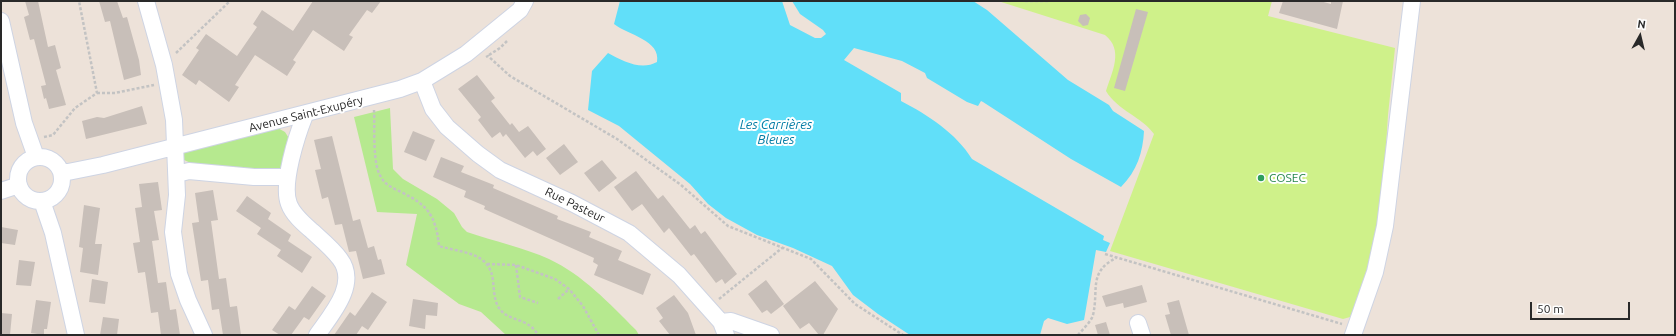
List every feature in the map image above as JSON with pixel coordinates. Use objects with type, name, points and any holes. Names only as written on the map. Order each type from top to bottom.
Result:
[{"type":"street","points":[[146,1],[164,64],[174,120],[174,146],[177,174],[173,232],[178,266],[188,300],[204,335]]},
{"type":"street","name":"Avenue Saint-Exupéry","points":[[61,172],[103,165],[174,146],[304,115],[383,101],[422,81],[466,54],[520,10],[525,1]]},
{"type":"street","points":[[1355,332],[1375,272],[1386,226],[1412,1]]},
{"type":"street","points":[[1,21],[24,123],[36,157]]},
{"type":"street","name":"Rue Pasteur","points":[[422,81],[433,109],[447,127],[478,154],[500,170],[572,203],[629,233],[679,275],[709,308],[724,328]]},
{"type":"street","points":[[304,115],[294,144],[287,177],[288,203],[303,223],[341,260],[346,274],[345,290],[341,301],[317,335]]},
{"type":"street","points":[[36,157],[51,160],[61,172],[61,185],[58,191],[54,196],[42,201],[30,199],[21,190],[19,185],[20,170],[24,164],[36,157]]},
{"type":"street","points":[[177,174],[189,171],[254,177],[287,177]]},
{"type":"street","points":[[1,191],[19,185]]},
{"type":"street","points":[[42,201],[53,233],[76,335]]},
{"type":"street","points":[[724,328],[731,321],[771,335]]},
{"type":"path","points":[[79,1],[97,94]]},
{"type":"path","points":[[164,64],[230,1]]},
{"type":"path","points":[[1025,1],[1048,1]]},
{"type":"path","points":[[482,60],[488,56],[510,76],[617,139],[681,185],[728,226],[811,259],[855,304],[903,335]]},
{"type":"path","points":[[30,141],[54,135],[75,108],[97,94],[115,93],[167,82]]},
{"type":"path","points":[[383,101],[374,110],[374,148],[380,177],[388,186],[415,199],[429,212],[437,228],[438,246],[468,253],[481,258],[492,270],[494,292],[498,308],[506,315],[520,319],[534,327],[538,335]]},
{"type":"path","points":[[374,110],[383,101]]},
{"type":"path","points":[[709,308],[783,248]]},
{"type":"path","points":[[1105,254],[1355,332]]},
{"type":"path","points":[[1078,335],[1093,317],[1096,277],[1106,264],[1117,258]]},
{"type":"path","points":[[486,264],[516,264],[555,278],[570,290],[583,306],[599,335]]},
{"type":"path","points":[[516,264],[520,297],[538,303]]},
{"type":"path","points":[[558,299],[570,290]]},
{"type":"green space","name":"COSEC","points":[[998,1],[1272,1],[1268,16],[1395,48],[1388,115],[1381,221],[1370,271],[1350,317],[1343,319],[1110,251],[1154,134],[1143,123],[1116,103],[1106,91],[1115,62],[1115,54],[1111,41],[1105,35]]},
{"type":"green space","points":[[390,108],[393,169],[403,179],[437,199],[454,213],[462,227],[467,232],[540,255],[573,273],[606,300],[636,330],[639,335],[506,335],[481,312],[459,304],[406,265],[417,214],[377,212],[354,117]]},
{"type":"green space","points":[[276,127],[285,132],[290,140],[288,161],[280,171],[191,163],[184,160],[184,152]]},
{"type":"water","name":"Les Carrières Bleues","points":[[620,1],[782,1],[790,25],[815,38],[821,38],[826,34],[823,30],[800,14],[792,1],[973,1],[987,10],[1068,80],[1109,105],[1113,111],[1144,131],[1141,154],[1135,168],[1127,181],[1121,187],[1071,159],[983,102],[981,101],[978,106],[967,102],[927,78],[925,73],[902,61],[854,48],[844,60],[901,93],[901,101],[921,112],[950,133],[972,159],[1104,236],[1103,240],[1110,243],[1106,252],[1096,250],[1084,320],[1067,324],[1048,318],[1044,321],[1040,335],[910,335],[853,295],[832,266],[793,248],[757,235],[726,218],[708,204],[690,184],[619,126],[588,110],[592,71],[608,53],[632,64],[645,66],[657,62],[657,55],[654,48],[649,43],[614,24]]},
{"type":"building","points":[[25,1],[38,1],[48,47],[55,45],[61,68],[56,70],[66,105],[49,109],[46,98],[44,99],[41,86],[46,85],[34,39],[30,40],[24,17],[29,15]]},
{"type":"building","points":[[99,1],[117,1],[123,18],[127,17],[139,60],[141,75],[124,80],[110,21],[105,22]]},
{"type":"building","points":[[313,1],[381,1],[372,13],[367,10],[349,35],[353,37],[344,51],[313,30],[293,60],[296,62],[287,76],[255,55],[235,85],[239,87],[229,102],[199,80],[196,85],[182,75],[199,50],[196,48],[206,34],[237,56],[257,27],[253,24],[262,10],[293,31]]},
{"type":"building","points":[[1283,1],[1320,1],[1331,4],[1331,1],[1343,1],[1337,29],[1279,13]]},
{"type":"building","points":[[1136,9],[1148,12],[1125,91],[1114,88]]},
{"type":"building","points":[[1086,14],[1090,18],[1088,25],[1083,26],[1078,21],[1080,15]]},
{"type":"building","points":[[477,75],[495,98],[491,101],[510,125],[512,123],[519,132],[528,126],[546,149],[537,156],[533,151],[525,158],[506,134],[503,137],[500,132],[492,138],[478,120],[481,117],[458,89]]},
{"type":"building","points":[[142,106],[147,124],[86,139],[82,121],[97,117],[104,118]]},
{"type":"building","points":[[413,131],[435,140],[426,161],[404,152]]},
{"type":"building","points":[[332,136],[353,221],[360,219],[368,248],[374,246],[378,260],[381,259],[385,274],[363,279],[356,251],[349,252],[342,224],[335,225],[328,197],[322,199],[315,170],[321,169],[314,140]]},
{"type":"building","points":[[564,144],[578,162],[560,175],[546,158]]},
{"type":"building","points":[[441,157],[464,166],[461,172],[494,185],[493,188],[558,216],[557,219],[591,232],[589,237],[622,251],[618,260],[651,274],[643,295],[594,275],[598,265],[593,262],[594,258],[484,209],[485,206],[464,197],[466,191],[433,177]]},
{"type":"building","points":[[602,160],[617,178],[599,192],[584,173]]},
{"type":"building","points":[[636,171],[658,199],[663,195],[690,229],[695,225],[701,234],[705,231],[737,274],[725,284],[722,279],[716,283],[694,254],[691,256],[669,228],[664,233],[642,204],[632,211],[614,187]]},
{"type":"building","points":[[158,182],[162,210],[154,211],[159,240],[152,241],[158,283],[166,282],[170,310],[176,309],[180,335],[161,335],[158,312],[151,313],[145,272],[138,273],[133,243],[140,242],[135,208],[142,207],[139,184]]},
{"type":"building","points":[[213,190],[218,220],[211,221],[219,279],[226,278],[230,307],[237,306],[241,335],[223,335],[219,309],[212,310],[208,280],[201,281],[192,223],[199,222],[195,193]]},
{"type":"building","points":[[247,196],[271,213],[268,219],[291,235],[288,241],[312,257],[302,273],[277,256],[281,250],[257,234],[261,228],[236,211]]},
{"type":"building","points":[[84,205],[100,208],[95,244],[102,244],[98,275],[80,272],[83,248],[79,247]]},
{"type":"building","points":[[1,227],[18,230],[15,245],[1,243]]},
{"type":"building","points":[[19,260],[35,262],[31,286],[16,285]]},
{"type":"building","points":[[92,279],[108,282],[105,304],[89,302]]},
{"type":"building","points":[[766,280],[784,304],[771,314],[767,310],[762,313],[748,294]]},
{"type":"building","points":[[815,281],[838,309],[823,335],[819,335],[809,323],[800,329],[783,306]]},
{"type":"building","points":[[1142,285],[1147,302],[1124,308],[1123,303],[1106,307],[1102,296]]},
{"type":"building","points":[[312,286],[326,296],[309,320],[304,317],[291,335],[280,335],[272,330],[289,306],[295,310]]},
{"type":"building","points":[[372,292],[387,302],[368,330],[362,326],[356,335],[334,335],[350,312],[355,316]]},
{"type":"building","points":[[674,295],[688,313],[696,335],[670,335],[659,321],[663,318],[656,308]]},
{"type":"building","points":[[413,299],[438,303],[437,316],[426,315],[425,329],[409,326]]},
{"type":"building","points":[[36,300],[51,302],[47,329],[44,329],[44,335],[31,333]]},
{"type":"building","points":[[1179,300],[1189,335],[1171,335],[1165,315],[1170,314],[1167,303]]},
{"type":"building","points":[[1,313],[12,314],[10,335],[1,335]]},
{"type":"building","points":[[103,317],[119,319],[117,335],[100,335]]},
{"type":"building","points":[[1106,322],[1110,335],[1098,335],[1095,325]]},
{"type":"place","name":"COSEC","points":[[1261,178]]}]
